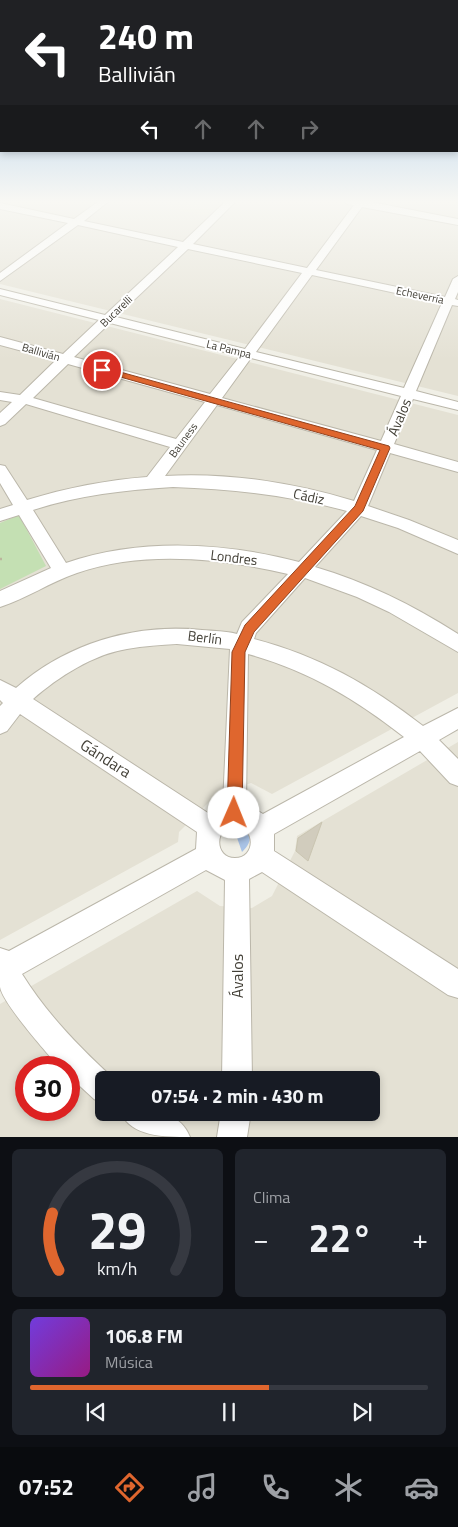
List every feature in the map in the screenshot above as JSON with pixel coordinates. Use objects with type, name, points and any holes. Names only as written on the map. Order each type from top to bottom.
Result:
[{"type":"street","points":[[0,278],[32,254]]},
{"type":"street","name":"Bucarelli","points":[[0,421],[176,254]]},
{"type":"street","name":"Echeverría","points":[[229,254],[453,302]]},
{"type":"street","name":"Bauness","points":[[153,481],[321,254]]},
{"type":"street","name":"Ávalos","points":[[234,813],[238,652],[249,628],[359,508],[408,394],[453,302],[458,279]]},
{"type":"street","name":"La Pampa","points":[[0,292],[458,406]]},
{"type":"street","name":"Ballivián","points":[[0,341],[458,467]]},
{"type":"street","points":[[0,396],[22,399],[179,445]]},
{"type":"street","points":[[0,470],[61,570]]},
{"type":"street","name":"Cádiz","points":[[153,481],[190,480],[247,484],[334,501],[398,521],[458,547]]},
{"type":"street","points":[[0,515],[75,492],[153,481]]},
{"type":"street","name":"Londres","points":[[0,600],[61,570],[99,560],[126,555],[174,552],[236,556],[303,569],[352,586],[417,618],[458,644]]},
{"type":"street","name":"Berlín","points":[[0,724],[18,700],[40,681],[62,665],[87,653],[138,637],[190,634],[242,643],[294,660],[346,684],[378,704],[422,738],[458,775]]},
{"type":"street","name":"Gándara","points":[[0,689],[211,828]]},
{"type":"street","points":[[259,829],[458,718]]},
{"type":"street","points":[[234,813],[249,817],[259,829],[262,842],[260,856],[250,867],[237,872],[220,867],[210,854],[208,841],[211,828],[221,818],[234,813]]},
{"type":"street","points":[[95,1081],[49,1035],[1,967],[210,854]]},
{"type":"street","points":[[260,856],[458,985]]},
{"type":"street","name":"Ávalos","points":[[237,872],[237,1071]]},
{"type":"street","points":[[149,1121],[175,1137]]},
{"type":"street","points":[[232,1137],[235,1121]]},
{"type":"shaded area","points":[[0,254],[458,254],[458,396],[0,284]]},
{"type":"shaded area","points":[[0,299],[458,415],[458,693],[272,794],[251,783],[220,794],[212,799],[179,832],[178,842],[0,940]]},
{"type":"shaded area","points":[[458,742],[458,1137],[0,1137],[0,1004],[197,891],[220,906],[252,908],[272,896],[295,851],[297,836]]},
{"type":"green space","points":[[19,515],[46,566],[0,589],[0,523]]},
{"type":"water","points":[[239,827],[250,833],[249,843],[242,852],[234,829]]},
{"type":"building","points":[[322,822],[308,861],[296,851],[298,838]]},
{"type":"route","points":[[102,370],[386,448],[359,508],[249,628],[238,652],[234,813]]}]
